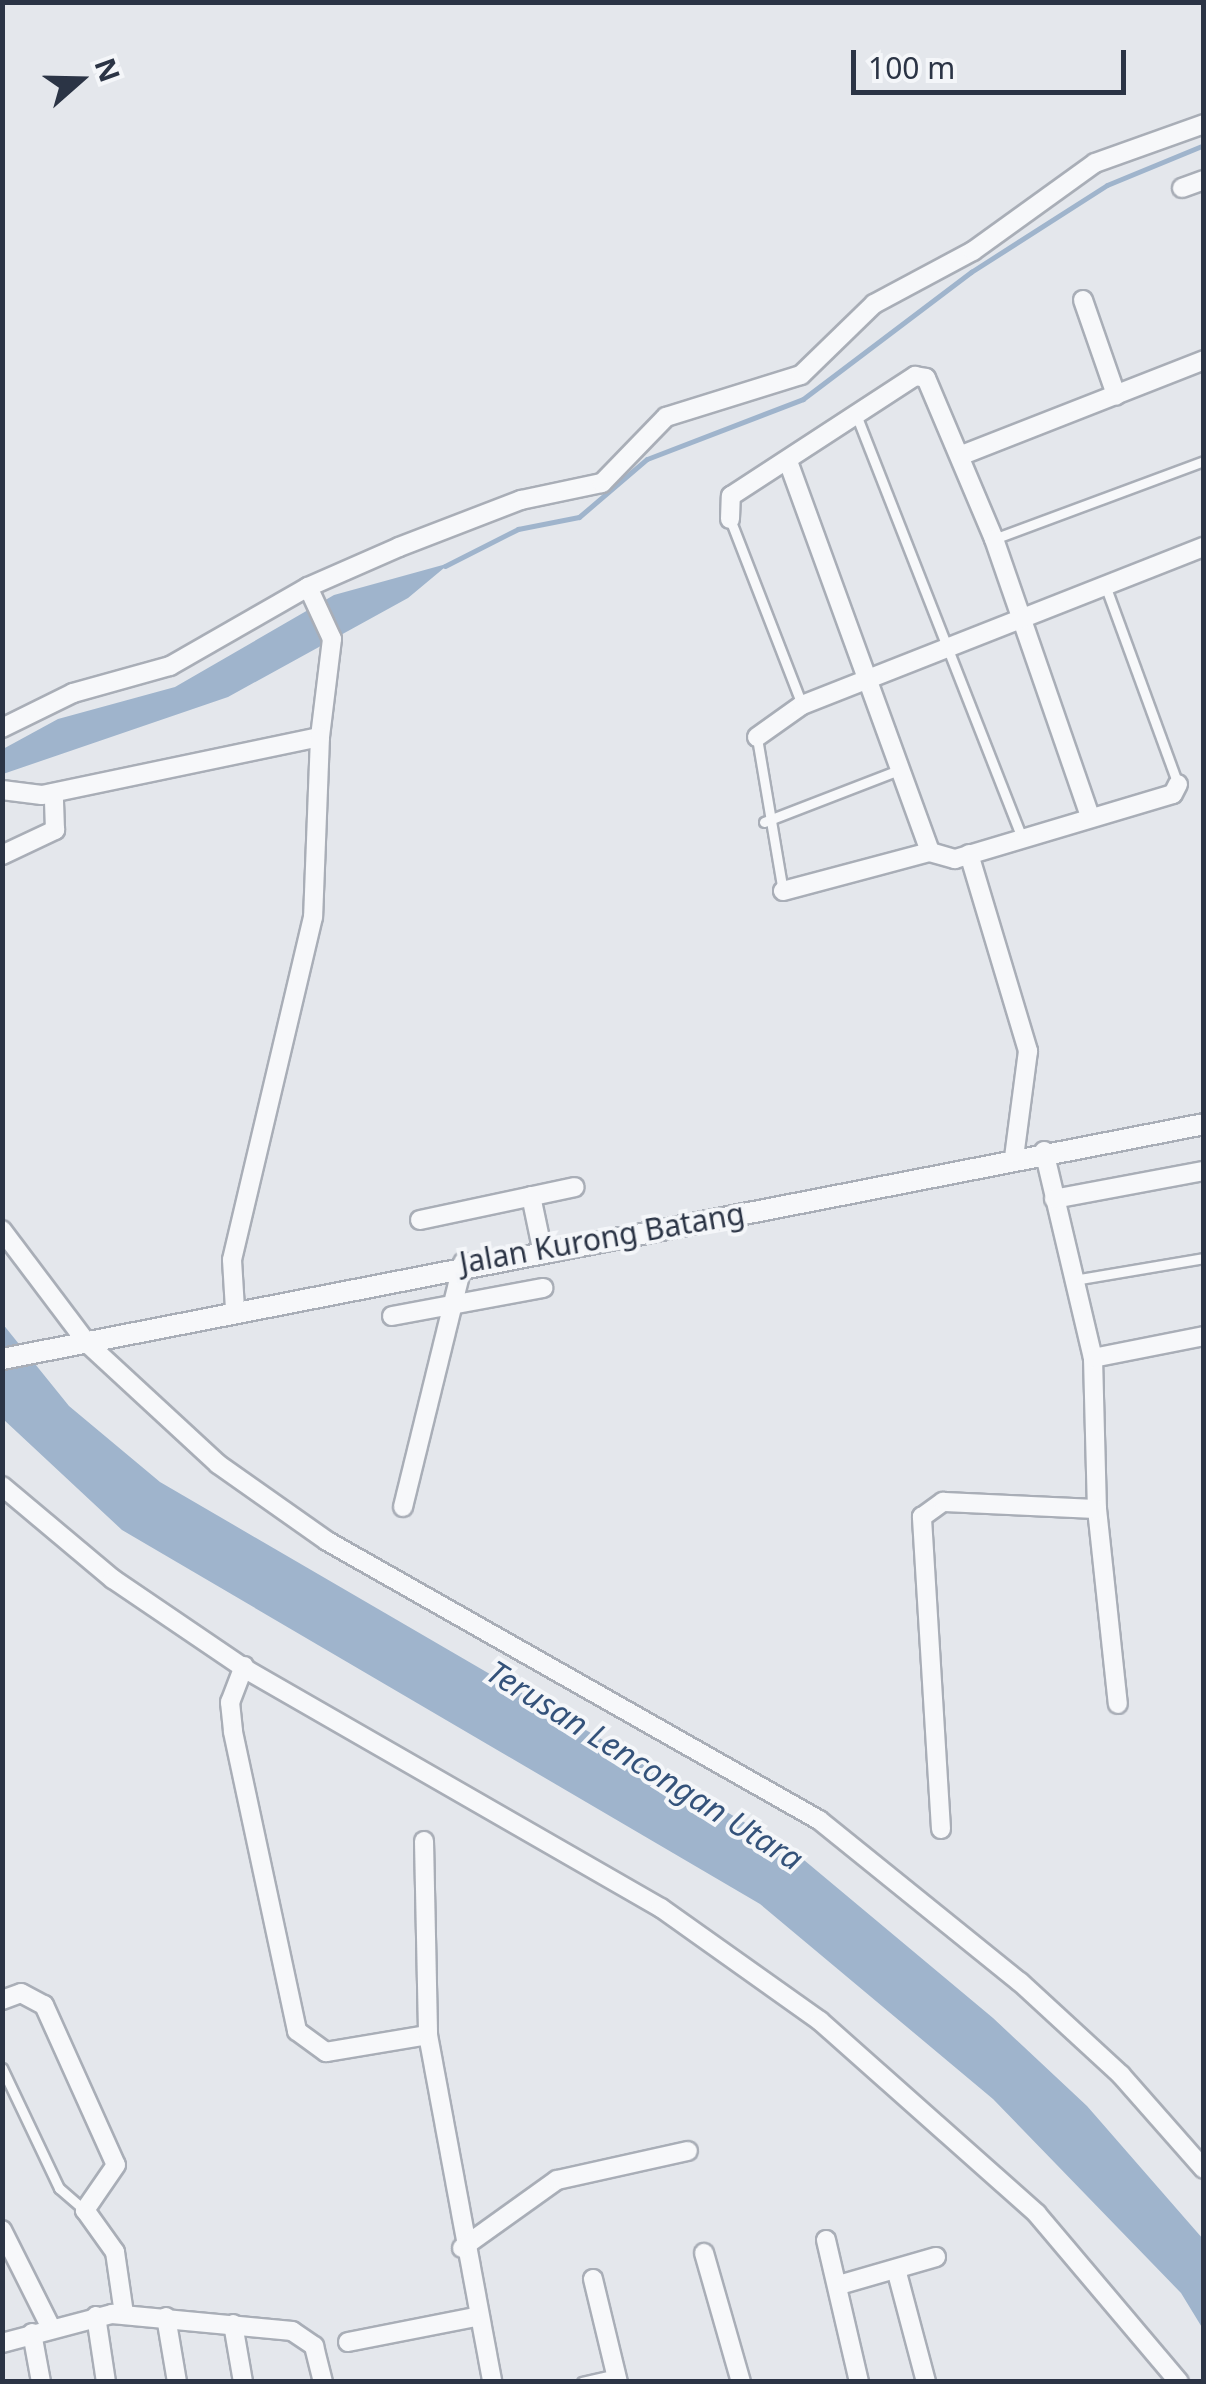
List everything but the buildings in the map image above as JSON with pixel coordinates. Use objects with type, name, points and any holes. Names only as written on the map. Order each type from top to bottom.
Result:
[{"type":"street","points":[[2,728],[78,691],[170,666],[310,593],[520,500],[602,483],[666,417],[802,375],[874,304],[972,250],[1094,164],[1204,124]]},
{"type":"street","points":[[1182,188],[1204,180]]},
{"type":"street","points":[[1083,300],[1116,395]]},
{"type":"street","points":[[962,454],[1204,360]]},
{"type":"street","points":[[730,519],[730,496],[789,464],[915,376],[926,378],[962,454],[994,539],[1090,816]]},
{"type":"street","points":[[789,464],[930,852]]},
{"type":"street","points":[[757,736],[802,705],[1204,547]]},
{"type":"street","points":[[235,1310],[232,1260],[313,917],[320,737],[332,639],[310,593]]},
{"type":"street","points":[[2,790],[54,793],[320,737]]},
{"type":"street","points":[[782,890],[930,852],[970,854],[1174,794],[1178,784]]},
{"type":"street","points":[[2,855],[54,830],[54,793]]},
{"type":"street","points":[[970,854],[1028,1051],[1014,1157]]},
{"type":"street","name":"Jalan Kurong Batang","points":[[2,1359],[463,1262],[1204,1124]]},
{"type":"street","points":[[1044,1151],[1093,1358],[1097,1509],[1118,1704]]},
{"type":"street","points":[[1054,1198],[1204,1171]]},
{"type":"street","points":[[420,1220],[576,1188]]},
{"type":"street","points":[[531,1196],[542,1248]]},
{"type":"street","points":[[2,1230],[80,1344],[148,1408],[327,1541],[819,1820],[1020,1982],[1121,2075],[1204,2169]]},
{"type":"street","points":[[403,1507],[463,1262]]},
{"type":"street","points":[[392,1316],[543,1288]]},
{"type":"street","points":[[1093,1358],[1204,1336]]},
{"type":"street","points":[[2,1486],[114,1579],[244,1666],[661,1908],[820,2021],[1036,2214],[1179,2382]]},
{"type":"street","points":[[941,1828],[922,1517],[943,1502],[1097,1509]]},
{"type":"street","points":[[244,1666],[230,1702],[233,1732],[297,2032],[326,2052],[428,2036]]},
{"type":"street","points":[[424,1841],[428,2036],[462,2248],[492,2382]]},
{"type":"street","points":[[2,2000],[22,1993],[44,2006],[116,2166],[85,2210],[114,2252],[124,2314]]},
{"type":"street","points":[[462,2248],[557,2180],[688,2151]]},
{"type":"street","points":[[2,2230],[42,2331],[41,2382]]},
{"type":"street","points":[[826,2240],[859,2382]]},
{"type":"street","points":[[704,2253],[740,2382]]},
{"type":"street","points":[[839,2284],[936,2257]]},
{"type":"street","points":[[896,2269],[926,2382]]},
{"type":"street","points":[[593,2279],[617,2378]]},
{"type":"street","points":[[2,2343],[96,2316],[124,2314],[233,2324],[302,2334],[324,2382]]},
{"type":"street","points":[[96,2316],[106,2382]]},
{"type":"street","points":[[348,2342],[476,2316]]},
{"type":"street","points":[[166,2317],[176,2382]]},
{"type":"street","points":[[233,2324],[243,2382]]},
{"type":"lane","points":[[857,417],[1021,836]]},
{"type":"lane","points":[[994,539],[1204,461]]},
{"type":"lane","points":[[730,519],[802,705]]},
{"type":"lane","points":[[1105,586],[1178,784]]},
{"type":"lane","points":[[757,736],[764,822],[782,890]]},
{"type":"lane","points":[[764,822],[899,770]]},
{"type":"lane","points":[[1074,1280],[1204,1258]]},
{"type":"lane","points":[[2,2068],[59,2188],[85,2210]]},
{"type":"lane","points":[[582,2382],[617,2378]]},
{"type":"water","points":[[450,563],[408,598],[228,697],[3,774],[3,749],[58,719],[175,687],[334,595]]},
{"type":"water","name":"Terusan Lencongan Utara","points":[[2,1323],[69,1406],[160,1482],[792,1850],[993,2018],[1087,2106],[1203,2239],[1203,2329],[1181,2293],[993,2099],[760,1904],[122,1530],[3,1419]]},
{"type":"waterway","points":[[445,566],[518,529],[579,517],[647,459],[803,399],[971,272],[1107,185],[1204,145]]}]
